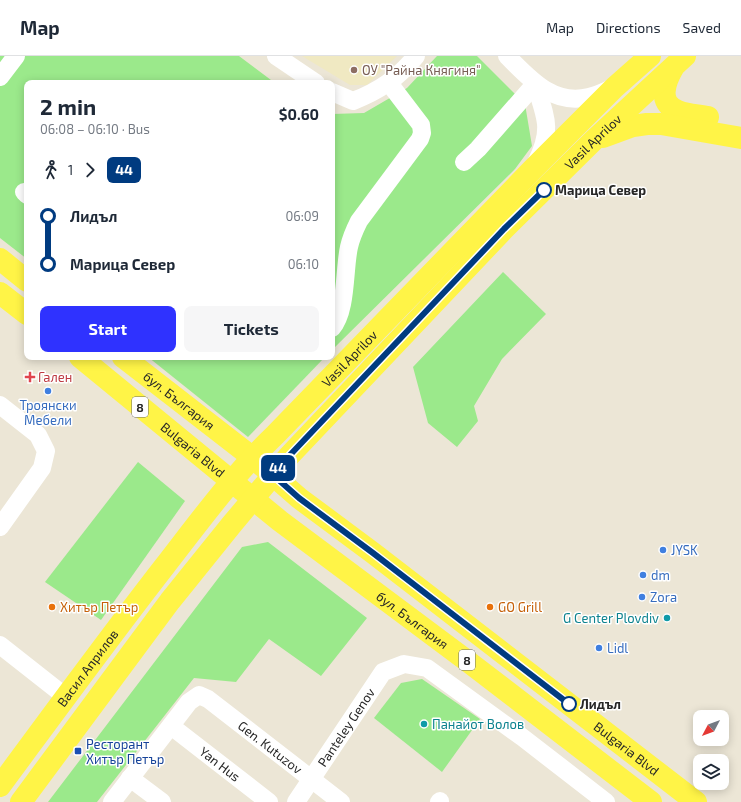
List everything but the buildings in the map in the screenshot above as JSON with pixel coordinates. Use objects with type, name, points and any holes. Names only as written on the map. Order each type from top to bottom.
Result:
[{"type":"main road","name":"Vasil Aprilov","points":[[252,457],[615,86],[650,56]]},
{"type":"main road","name":"Vasil Aprilov","points":[[272,474],[504,229],[594,140],[679,61]]},
{"type":"main road","points":[[679,61],[665,83],[664,88],[664,94],[671,107],[679,112],[741,123]]},
{"type":"main road","points":[[594,140],[633,126],[647,124],[661,124],[741,138]]},
{"type":"main road","points":[[0,259],[24,279]]},
{"type":"main road","points":[[0,292],[24,312]]},
{"type":"main road","name":"Bulgaria Blvd","points":[[84,360],[231,482]]},
{"type":"main road","name":"бул. България","points":[[127,360],[272,474]]},
{"type":"main road","name":"Васил Априлов","points":[[0,786],[159,573],[252,457]]},
{"type":"main road","name":"Васил Априлов","points":[[21,802],[170,601],[272,474]]},
{"type":"main road","name":"Bulgaria Blvd","points":[[272,474],[299,498],[373,553],[696,802]]},
{"type":"main road","name":"бул. България","points":[[231,482],[286,526],[470,663],[651,802]]},
{"type":"street","points":[[0,77],[16,56]]},
{"type":"street","points":[[276,56],[312,80]]},
{"type":"street","points":[[335,93],[353,101],[366,96],[389,83],[406,69],[416,56]]},
{"type":"street","points":[[507,56],[534,84],[566,98],[582,98],[615,86]]},
{"type":"street","points":[[335,325],[341,311],[349,247],[359,221],[420,139],[422,133],[421,125],[389,83]]},
{"type":"street","points":[[464,162],[478,149],[534,84]]},
{"type":"street","points":[[532,170],[542,151],[546,140],[547,129],[542,104],[534,84]]},
{"type":"street","points":[[0,405],[38,435],[46,451],[42,468],[0,527]]},
{"type":"street","points":[[0,646],[66,697]]},
{"type":"street","name":"Panteley Genov","points":[[296,802],[383,672],[404,664],[427,668],[522,737],[606,802]]},
{"type":"street","name":"Gen. Kutuzov","points":[[171,726],[189,702],[199,695],[208,699],[341,802]]},
{"type":"street","points":[[112,802],[171,726]]},
{"type":"street","name":"Yan Hus","points":[[171,726],[269,802]]},
{"type":"street","points":[[130,778],[162,802]]},
{"type":"shaded area","name":"ОУ \"Райна Княгиня\"","points":[[302,56],[397,56],[367,85],[350,85]]},
{"type":"green space","points":[[0,56],[239,56],[271,80],[24,80],[24,257],[0,238]]},
{"type":"green space","points":[[437,56],[477,56],[525,104],[532,146],[515,169],[335,347],[335,114],[364,113],[407,88]]},
{"type":"green space","points":[[503,272],[546,314],[502,359],[474,406],[478,421],[457,447],[428,423],[413,367]]},
{"type":"green space","points":[[152,360],[322,360],[248,437]]},
{"type":"green space","points":[[138,462],[185,501],[101,620],[45,582]]},
{"type":"green space","points":[[268,542],[367,618],[321,676],[269,639],[236,682],[194,678],[97,802],[48,802],[242,547]]},
{"type":"green space","points":[[422,679],[480,719],[442,772],[374,718],[401,683]]},
{"type":"bus line","name":"44","points":[[544,190],[504,229],[272,474],[299,498],[569,704]]},
{"type":"place","name":"ОУ \"Райна Княгиня\"","points":[[354,70]]},
{"type":"place","name":"Марица Север","points":[[544,190]]},
{"type":"place","name":"Гален","points":[[30,377]]},
{"type":"place","name":"Троянски Мебели","points":[[48,391]]},
{"type":"place","name":"JYSK","points":[[663,550]]},
{"type":"place","name":"dm","points":[[643,575]]},
{"type":"place","name":"Zora","points":[[642,597]]},
{"type":"place","name":"Хитър Петър","points":[[52,607]]},
{"type":"place","name":"GO Grill","points":[[490,607]]},
{"type":"place","name":"G Center Plovdiv","points":[[667,618]]},
{"type":"place","name":"Lidl","points":[[599,648]]},
{"type":"place","name":"Лидъл","points":[[569,704]]},
{"type":"place","name":"Панайот Волов","points":[[424,724]]},
{"type":"place","name":"Ресторант Хитър Петър","points":[[78,751]]}]
